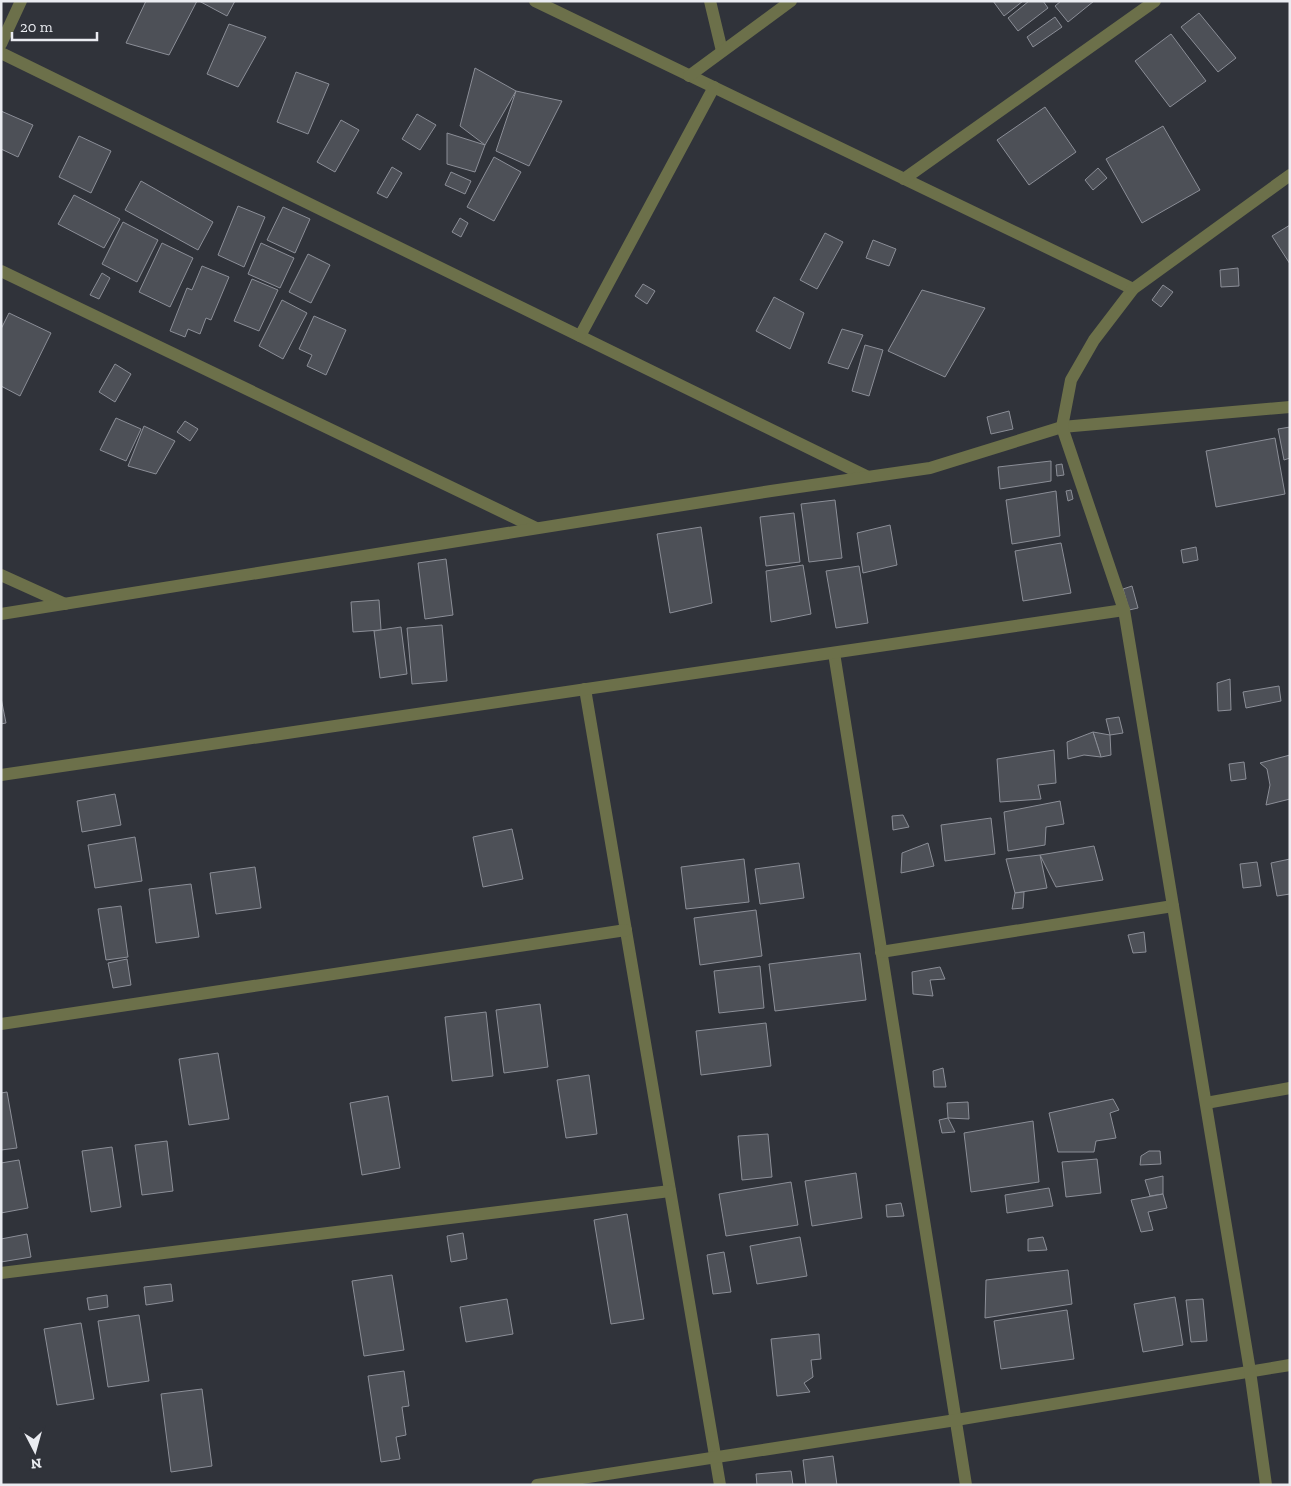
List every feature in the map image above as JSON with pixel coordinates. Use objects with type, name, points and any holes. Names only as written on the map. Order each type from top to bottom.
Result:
[{"type":"street","points":[[1,44],[21,1]]},
{"type":"street","points":[[535,1],[1133,290]]},
{"type":"street","points":[[710,1],[722,51]]},
{"type":"street","points":[[689,76],[791,1]]},
{"type":"street","points":[[904,180],[1155,1]]},
{"type":"street","points":[[1,53],[868,477]]},
{"type":"street","points":[[580,336],[714,87]]},
{"type":"street","points":[[1266,1485],[1250,1371],[1124,610],[1062,427],[1071,380],[1094,340],[1133,290],[1290,175]]},
{"type":"street","points":[[1,271],[536,528]]},
{"type":"street","points":[[1,614],[536,528],[930,468],[1062,427],[1290,407]]},
{"type":"street","points":[[1,575],[65,604]]},
{"type":"street","points":[[1,775],[1124,610]]},
{"type":"street","points":[[834,653],[966,1485]]},
{"type":"street","points":[[585,689],[720,1485]]},
{"type":"street","points":[[881,952],[1173,906]]},
{"type":"street","points":[[1,1024],[626,930]]},
{"type":"street","points":[[1206,1102],[1290,1088]]},
{"type":"street","points":[[1,1272],[670,1191]]},
{"type":"street","points":[[536,1485],[956,1420],[1290,1365]]},
{"type":"building","points":[[146,1],[197,1],[169,55],[126,43]]},
{"type":"building","points":[[199,1],[235,1],[227,16]]},
{"type":"building","points":[[993,1],[1023,1],[1004,16]]},
{"type":"building","points":[[1029,1],[1043,1],[1048,8],[1018,31],[1008,18]]},
{"type":"building","points":[[1061,1],[1094,1],[1068,22],[1055,6]]},
{"type":"building","points":[[1199,13],[1236,58],[1218,72],[1181,27]]},
{"type":"building","points":[[1055,17],[1062,27],[1033,47],[1027,37]]},
{"type":"building","points":[[229,24],[266,37],[238,87],[207,74]]},
{"type":"building","points":[[1171,34],[1206,81],[1170,107],[1135,61]]},
{"type":"building","points":[[475,68],[516,91],[485,145],[460,126]]},
{"type":"building","points":[[296,72],[329,84],[308,134],[277,122]]},
{"type":"building","points":[[516,91],[562,101],[529,166],[496,151]]},
{"type":"building","points":[[1045,107],[1076,152],[1029,185],[997,140]]},
{"type":"building","points":[[1,111],[33,125],[18,157],[1,149]]},
{"type":"building","points":[[417,114],[436,125],[420,150],[402,139]]},
{"type":"building","points":[[341,120],[359,130],[335,172],[317,162]]},
{"type":"building","points":[[1163,126],[1200,190],[1142,223],[1106,159]]},
{"type":"building","points":[[447,133],[485,145],[475,172],[447,164]]},
{"type":"building","points":[[79,136],[111,151],[91,193],[59,177]]},
{"type":"building","points":[[494,157],[521,172],[494,221],[467,207]]},
{"type":"building","points":[[392,167],[402,173],[387,198],[377,193]]},
{"type":"building","points":[[1098,168],[1107,178],[1093,190],[1085,180]]},
{"type":"building","points":[[451,172],[471,181],[465,194],[445,185]]},
{"type":"building","points":[[141,181],[213,222],[198,250],[125,210]]},
{"type":"building","points":[[74,195],[120,219],[104,248],[58,224]]},
{"type":"building","points":[[238,206],[265,217],[244,267],[218,255]]},
{"type":"building","points":[[283,207],[310,219],[295,253],[267,240]]},
{"type":"building","points":[[460,218],[468,223],[461,237],[452,232]]},
{"type":"building","points":[[123,222],[158,240],[137,282],[102,264]]},
{"type":"building","points":[[1290,225],[1290,264],[1272,236]]},
{"type":"building","points":[[825,233],[843,242],[817,289],[800,280]]},
{"type":"building","points":[[873,240],[896,249],[889,266],[866,258]]},
{"type":"building","points":[[162,243],[193,258],[170,307],[139,292]]},
{"type":"building","points":[[261,243],[294,258],[280,288],[248,274]]},
{"type":"building","points":[[308,254],[330,265],[311,303],[289,292]]},
{"type":"building","points":[[202,266],[229,277],[211,320],[206,318],[200,334],[188,329],[185,337],[170,331],[187,288],[192,290]]},
{"type":"building","points":[[1238,268],[1239,286],[1221,287],[1220,270]]},
{"type":"building","points":[[102,273],[110,278],[99,299],[90,295]]},
{"type":"building","points":[[252,279],[278,290],[259,331],[234,321]]},
{"type":"building","points":[[643,284],[655,291],[647,304],[635,296]]},
{"type":"building","points":[[1163,285],[1173,292],[1161,307],[1152,300]]},
{"type":"building","points":[[922,290],[985,308],[945,377],[888,351]]},
{"type":"building","points":[[774,297],[804,313],[790,349],[756,331]]},
{"type":"building","points":[[282,300],[307,313],[283,359],[259,346]]},
{"type":"building","points":[[9,313],[51,333],[20,396],[1,386],[1,329]]},
{"type":"building","points":[[314,316],[346,330],[326,375],[307,366],[312,355],[299,349]]},
{"type":"building","points":[[842,329],[863,335],[848,369],[828,363]]},
{"type":"building","points":[[865,345],[883,350],[869,396],[852,391]]},
{"type":"building","points":[[115,364],[131,374],[115,402],[99,392]]},
{"type":"building","points":[[1009,411],[1013,429],[991,434],[987,417]]},
{"type":"building","points":[[116,418],[141,429],[126,461],[100,450]]},
{"type":"building","points":[[185,421],[198,429],[190,441],[177,432]]},
{"type":"building","points":[[144,426],[175,441],[156,474],[128,466]]},
{"type":"building","points":[[1290,427],[1290,458],[1284,460],[1278,429]]},
{"type":"building","points":[[1275,438],[1285,494],[1216,507],[1206,451]]},
{"type":"building","points":[[1051,461],[1051,481],[1000,489],[998,467]]},
{"type":"building","points":[[1062,464],[1064,475],[1057,476],[1056,465]]},
{"type":"building","points":[[1071,490],[1073,499],[1068,501],[1066,491]]},
{"type":"building","points":[[1056,491],[1060,536],[1012,544],[1006,500]]},
{"type":"building","points":[[835,500],[842,558],[809,562],[801,504]]},
{"type":"building","points":[[794,513],[800,562],[766,566],[760,517]]},
{"type":"building","points":[[890,525],[897,565],[863,573],[857,533]]},
{"type":"building","points":[[701,527],[712,603],[670,613],[657,534]]},
{"type":"building","points":[[1061,543],[1071,593],[1023,601],[1015,551]]},
{"type":"building","points":[[1196,547],[1198,560],[1183,563],[1181,550]]},
{"type":"building","points":[[446,559],[453,615],[425,619],[418,563]]},
{"type":"building","points":[[803,565],[811,614],[771,622],[766,571]]},
{"type":"building","points":[[859,566],[868,623],[836,628],[826,571]]},
{"type":"building","points":[[1132,586],[1138,608],[1129,610],[1123,589]]},
{"type":"building","points":[[379,600],[381,630],[353,632],[351,602]]},
{"type":"building","points":[[442,625],[447,681],[412,684],[407,628]]},
{"type":"building","points":[[401,627],[407,674],[380,678],[374,631]]},
{"type":"building","points":[[1230,679],[1231,710],[1218,711],[1217,683]]},
{"type":"building","points":[[1279,686],[1281,701],[1246,708],[1243,692]]},
{"type":"building","points":[[1,698],[6,723],[1,724]]},
{"type":"building","points":[[1119,717],[1123,733],[1110,735],[1106,719]]},
{"type":"building","points":[[1093,732],[1110,735],[1111,755],[1101,757]]},
{"type":"building","points":[[1093,732],[1101,757],[1084,755],[1068,759],[1067,742]]},
{"type":"building","points":[[1054,750],[1056,783],[1038,785],[1041,799],[1000,802],[997,759]]},
{"type":"building","points":[[1290,755],[1290,799],[1266,805],[1270,785],[1267,769],[1260,763]]},
{"type":"building","points":[[1244,762],[1246,779],[1231,781],[1229,764]]},
{"type":"building","points":[[115,794],[121,825],[82,832],[77,801]]},
{"type":"building","points":[[1060,801],[1064,824],[1046,827],[1045,845],[1008,851],[1004,812]]},
{"type":"building","points":[[903,815],[909,827],[893,830],[892,816]]},
{"type":"building","points":[[991,818],[995,854],[945,861],[941,825]]},
{"type":"building","points":[[512,829],[523,879],[483,887],[473,837]]},
{"type":"building","points":[[135,837],[142,881],[95,888],[88,845]]},
{"type":"building","points":[[928,843],[934,866],[901,873],[902,853]]},
{"type":"building","points":[[1094,846],[1103,880],[1056,887],[1040,855]]},
{"type":"building","points":[[1040,855],[1047,888],[1015,893],[1006,859]]},
{"type":"building","points":[[744,859],[749,902],[686,909],[681,867]]},
{"type":"building","points":[[1290,859],[1290,894],[1277,896],[1271,863]]},
{"type":"building","points":[[1257,862],[1261,886],[1243,888],[1240,864]]},
{"type":"building","points":[[799,863],[804,898],[760,904],[755,869]]},
{"type":"building","points":[[255,867],[261,908],[216,914],[210,873]]},
{"type":"building","points":[[191,884],[199,937],[156,943],[149,889]]},
{"type":"building","points":[[1024,892],[1023,908],[1012,909],[1015,893]]},
{"type":"building","points":[[121,906],[128,957],[106,960],[98,909]]},
{"type":"building","points":[[756,910],[762,956],[700,965],[694,918]]},
{"type":"building","points":[[1144,932],[1146,952],[1133,953],[1128,935]]},
{"type":"building","points":[[860,953],[866,1000],[775,1011],[769,964]]},
{"type":"building","points":[[127,959],[131,985],[113,988],[108,963]]},
{"type":"building","points":[[760,966],[764,1008],[719,1013],[714,971]]},
{"type":"building","points":[[940,967],[945,979],[930,980],[933,996],[913,994],[912,972]]},
{"type":"building","points":[[540,1004],[548,1067],[504,1073],[496,1010]]},
{"type":"building","points":[[486,1012],[493,1076],[452,1081],[445,1017]]},
{"type":"building","points":[[766,1023],[771,1066],[701,1075],[696,1031]]},
{"type":"building","points":[[218,1053],[229,1119],[189,1125],[179,1059]]},
{"type":"building","points":[[943,1068],[946,1087],[934,1087],[933,1071]]},
{"type":"building","points":[[589,1075],[597,1134],[566,1138],[557,1080]]},
{"type":"building","points":[[7,1092],[17,1148],[1,1150],[1,1093]]},
{"type":"building","points":[[388,1096],[400,1168],[362,1175],[350,1103]]},
{"type":"building","points":[[1113,1099],[1119,1110],[1110,1113],[1116,1138],[1096,1141],[1094,1152],[1058,1152],[1049,1113]]},
{"type":"building","points":[[968,1102],[969,1119],[948,1118],[947,1103]]},
{"type":"building","points":[[948,1118],[955,1132],[942,1133],[939,1120]]},
{"type":"building","points":[[1033,1121],[1039,1182],[971,1192],[964,1133]]},
{"type":"building","points":[[768,1134],[772,1177],[742,1180],[738,1136]]},
{"type":"building","points":[[167,1141],[173,1191],[142,1195],[135,1145]]},
{"type":"building","points":[[112,1147],[121,1207],[91,1212],[82,1151]]},
{"type":"building","points":[[1149,1151],[1160,1151],[1161,1164],[1140,1165],[1141,1156]]},
{"type":"building","points":[[1097,1159],[1101,1193],[1066,1197],[1062,1162]]},
{"type":"building","points":[[19,1160],[28,1208],[1,1213],[1,1163]]},
{"type":"building","points":[[856,1173],[862,1218],[812,1226],[805,1181]]},
{"type":"building","points":[[1163,1176],[1163,1194],[1150,1196],[1145,1180]]},
{"type":"building","points":[[791,1182],[798,1225],[726,1236],[719,1194]]},
{"type":"building","points":[[1049,1188],[1053,1206],[1007,1213],[1005,1195]]},
{"type":"building","points":[[1163,1194],[1167,1208],[1148,1212],[1153,1230],[1141,1232],[1131,1200]]},
{"type":"building","points":[[901,1203],[904,1216],[887,1217],[886,1205]]},
{"type":"building","points":[[627,1214],[644,1319],[611,1324],[594,1220]]},
{"type":"building","points":[[463,1233],[467,1259],[451,1262],[447,1236]]},
{"type":"building","points":[[27,1234],[31,1257],[1,1262],[1,1239]]},
{"type":"building","points":[[800,1237],[807,1276],[757,1284],[750,1246]]},
{"type":"building","points":[[1043,1237],[1047,1250],[1028,1251],[1028,1239]]},
{"type":"building","points":[[724,1252],[731,1292],[713,1294],[707,1255]]},
{"type":"building","points":[[1068,1270],[1072,1304],[985,1318],[986,1280]]},
{"type":"building","points":[[392,1275],[404,1350],[364,1356],[352,1281]]},
{"type":"building","points":[[171,1284],[173,1301],[146,1305],[144,1287]]},
{"type":"building","points":[[107,1295],[108,1307],[89,1310],[87,1298]]},
{"type":"building","points":[[1175,1297],[1183,1345],[1143,1352],[1134,1304]]},
{"type":"building","points":[[507,1299],[513,1334],[466,1342],[460,1307]]},
{"type":"building","points":[[1203,1299],[1207,1341],[1191,1342],[1186,1300]]},
{"type":"building","points":[[1067,1310],[1074,1359],[1001,1369],[994,1321]]},
{"type":"building","points":[[139,1315],[149,1381],[108,1387],[98,1321]]},
{"type":"building","points":[[81,1323],[94,1399],[57,1405],[44,1329]]},
{"type":"building","points":[[819,1334],[821,1359],[811,1360],[813,1377],[804,1383],[810,1392],[777,1396],[771,1339]]},
{"type":"building","points":[[404,1371],[409,1406],[402,1407],[406,1435],[396,1437],[400,1459],[381,1462],[368,1376]]},
{"type":"building","points":[[202,1389],[212,1466],[171,1472],[161,1394]]},
{"type":"building","points":[[833,1456],[837,1485],[806,1485],[803,1460]]},
{"type":"building","points":[[791,1471],[793,1485],[757,1485],[756,1474]]}]
